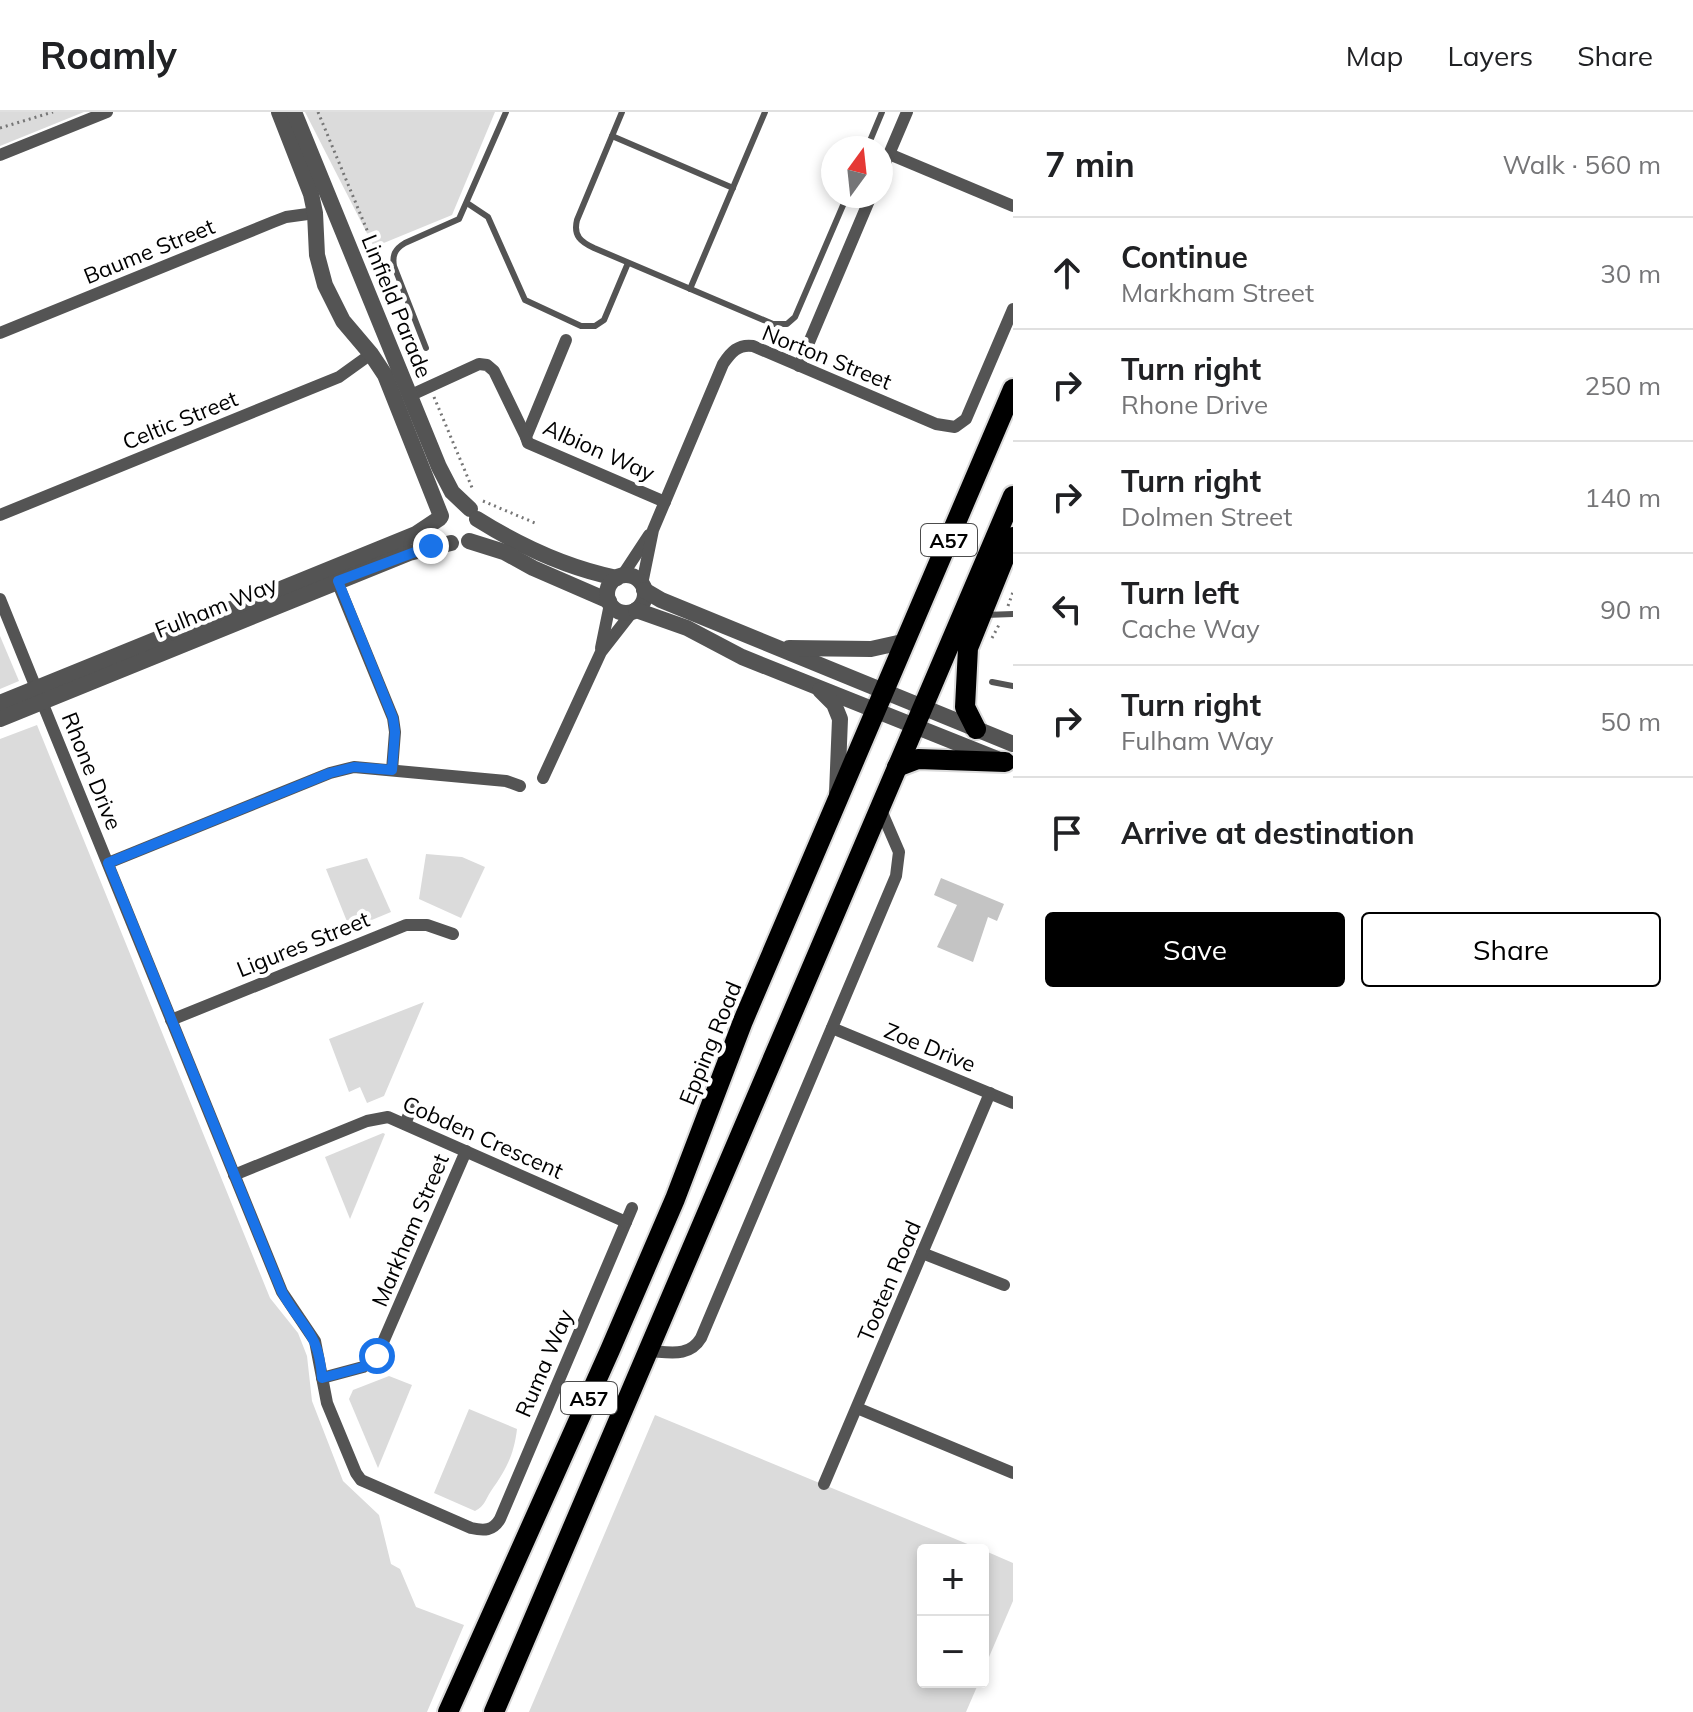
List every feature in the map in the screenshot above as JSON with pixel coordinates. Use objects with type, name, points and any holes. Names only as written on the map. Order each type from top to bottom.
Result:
[{"type":"main road","name":"Epping Road","points":[[448,1712],[675,1199],[743,1021],[1013,389]]},
{"type":"main road","points":[[494,1712],[1013,496]]},
{"type":"main road","points":[[976,729],[965,707],[968,648],[1013,537]]},
{"type":"main road","points":[[897,767],[918,759],[1010,757]]},
{"type":"street","points":[[0,155],[107,112]]},
{"type":"street","name":"Linfield Parade","points":[[279,112],[310,189],[315,213],[317,255],[325,285],[343,321],[387,379],[440,517]]},
{"type":"street","name":"Linfield Parade","points":[[294,112],[446,482],[474,514],[519,544],[588,571],[620,577]]},
{"type":"street","points":[[893,145],[907,112]]},
{"type":"street","points":[[893,156],[1013,206]]},
{"type":"street","points":[[799,366],[866,208]]},
{"type":"street","name":"Baume Street","points":[[0,333],[286,217],[315,213]]},
{"type":"street","name":"Norton Street","points":[[620,577],[653,530],[729,355],[738,347],[747,345],[936,424],[955,427],[963,423],[970,412],[1013,309]]},
{"type":"street","name":"Albion Way","points":[[566,340],[526,437],[528,443],[665,502]]},
{"type":"street","name":"Celtic Street","points":[[0,515],[339,377],[371,354]]},
{"type":"street","points":[[409,396],[479,364],[487,365],[494,371],[526,437]]},
{"type":"street","points":[[469,541],[477,531],[474,514],[457,505],[445,510],[440,517],[439,529],[451,543],[469,541],[504,552],[609,602],[620,612],[635,610],[687,628],[742,657],[915,727],[1010,757]]},
{"type":"street","name":"Fulham Way","points":[[0,719],[39,695],[334,575],[416,534],[440,517]]},
{"type":"street","name":"Norton Street","points":[[643,587],[653,530]]},
{"type":"street","name":"Fulham Way","points":[[334,575],[451,543]]},
{"type":"street","points":[[334,575],[393,718],[392,770]]},
{"type":"street","points":[[601,652],[609,585],[620,577],[633,577],[661,600],[976,729],[1010,757]]},
{"type":"street","points":[[543,778],[601,652],[643,601],[643,587]]},
{"type":"street","name":"Rhone Drive","points":[[0,599],[282,1292],[320,1352],[327,1403],[356,1473],[361,1480],[471,1528],[487,1530]]},
{"type":"street","points":[[779,648],[871,649],[907,641]]},
{"type":"street","points":[[817,687],[834,704],[840,719],[836,806]]},
{"type":"street","name":"Fulham Way","points":[[0,703],[39,695]]},
{"type":"street","points":[[108,863],[330,773],[354,767],[506,781],[520,786]]},
{"type":"street","points":[[648,1351],[684,1352],[701,1338],[898,869],[899,852],[880,808]]},
{"type":"street","name":"Ligures Street","points":[[171,1020],[406,925],[427,925],[453,934]]},
{"type":"street","name":"Zoe Drive","points":[[832,1028],[1013,1103]]},
{"type":"street","name":"Tooten Road","points":[[824,1484],[990,1093]]},
{"type":"street","points":[[405,1124],[412,1107]]},
{"type":"street","name":"Cobden Crescent","points":[[234,1175],[378,1117],[388,1117],[626,1222]]},
{"type":"street","name":"Markham Street","points":[[322,1378],[363,1367],[377,1356],[466,1151]]},
{"type":"street","name":"Ruma Way","points":[[487,1530],[500,1519],[632,1208]]},
{"type":"street","points":[[922,1253],[1004,1285]]},
{"type":"street","points":[[857,1408],[1013,1473]]},
{"type":"lane","points":[[426,348],[394,266],[394,255],[399,246],[455,222],[463,214],[506,112]]},
{"type":"lane","points":[[622,112],[575,231],[585,244],[628,263],[773,324],[792,321],[842,208]]},
{"type":"lane","points":[[690,289],[765,112]]},
{"type":"lane","points":[[872,136],[882,112]]},
{"type":"lane","points":[[612,136],[733,188]]},
{"type":"lane","points":[[467,203],[488,217],[525,300],[581,326],[595,326],[604,320],[628,263]]},
{"type":"lane","points":[[959,622],[981,615],[1013,614]]},
{"type":"lane","points":[[992,682],[1013,686]]},
{"type":"path","points":[[0,128],[53,112]]},
{"type":"shaded area","points":[[0,112],[84,112],[0,146]]},
{"type":"shaded area","points":[[305,112],[495,112],[452,215],[374,247]]},
{"type":"shaded area","points":[[0,636],[19,681],[0,689]]},
{"type":"shaded area","points":[[37,725],[270,1298],[298,1333],[307,1356],[312,1401],[343,1481],[379,1515],[391,1564],[400,1569],[416,1607],[464,1625],[427,1712],[0,1712],[0,739]]},
{"type":"shaded area","points":[[426,854],[462,857],[485,867],[461,918],[419,899]]},
{"type":"shaded area","points":[[367,858],[391,912],[350,929],[326,869]]},
{"type":"shaded area","points":[[424,1002],[384,1096],[367,1103],[360,1087],[349,1092],[329,1039]]},
{"type":"shaded area","points":[[385,1134],[350,1219],[325,1157]]},
{"type":"shaded area","points":[[389,1376],[412,1385],[378,1468],[349,1399],[353,1390]]},
{"type":"shaded area","points":[[469,1409],[517,1429],[505,1469],[483,1505],[475,1511],[434,1493]]},
{"type":"shaded area","points":[[655,1415],[967,1544],[917,1544],[917,1688],[976,1688],[966,1712],[529,1712]]},
{"type":"shaded area","points":[[989,1553],[1013,1563],[1013,1601],[989,1657]]},
{"type":"building","points":[[941,878],[1004,904],[997,921],[988,917],[973,962],[937,947],[957,905],[934,895]]},
{"type":"route","points":[[377,1356],[354,1371],[322,1378],[320,1352],[310,1331],[282,1292],[108,863],[330,773],[354,767],[392,770],[393,718],[338,581],[431,546]]}]
